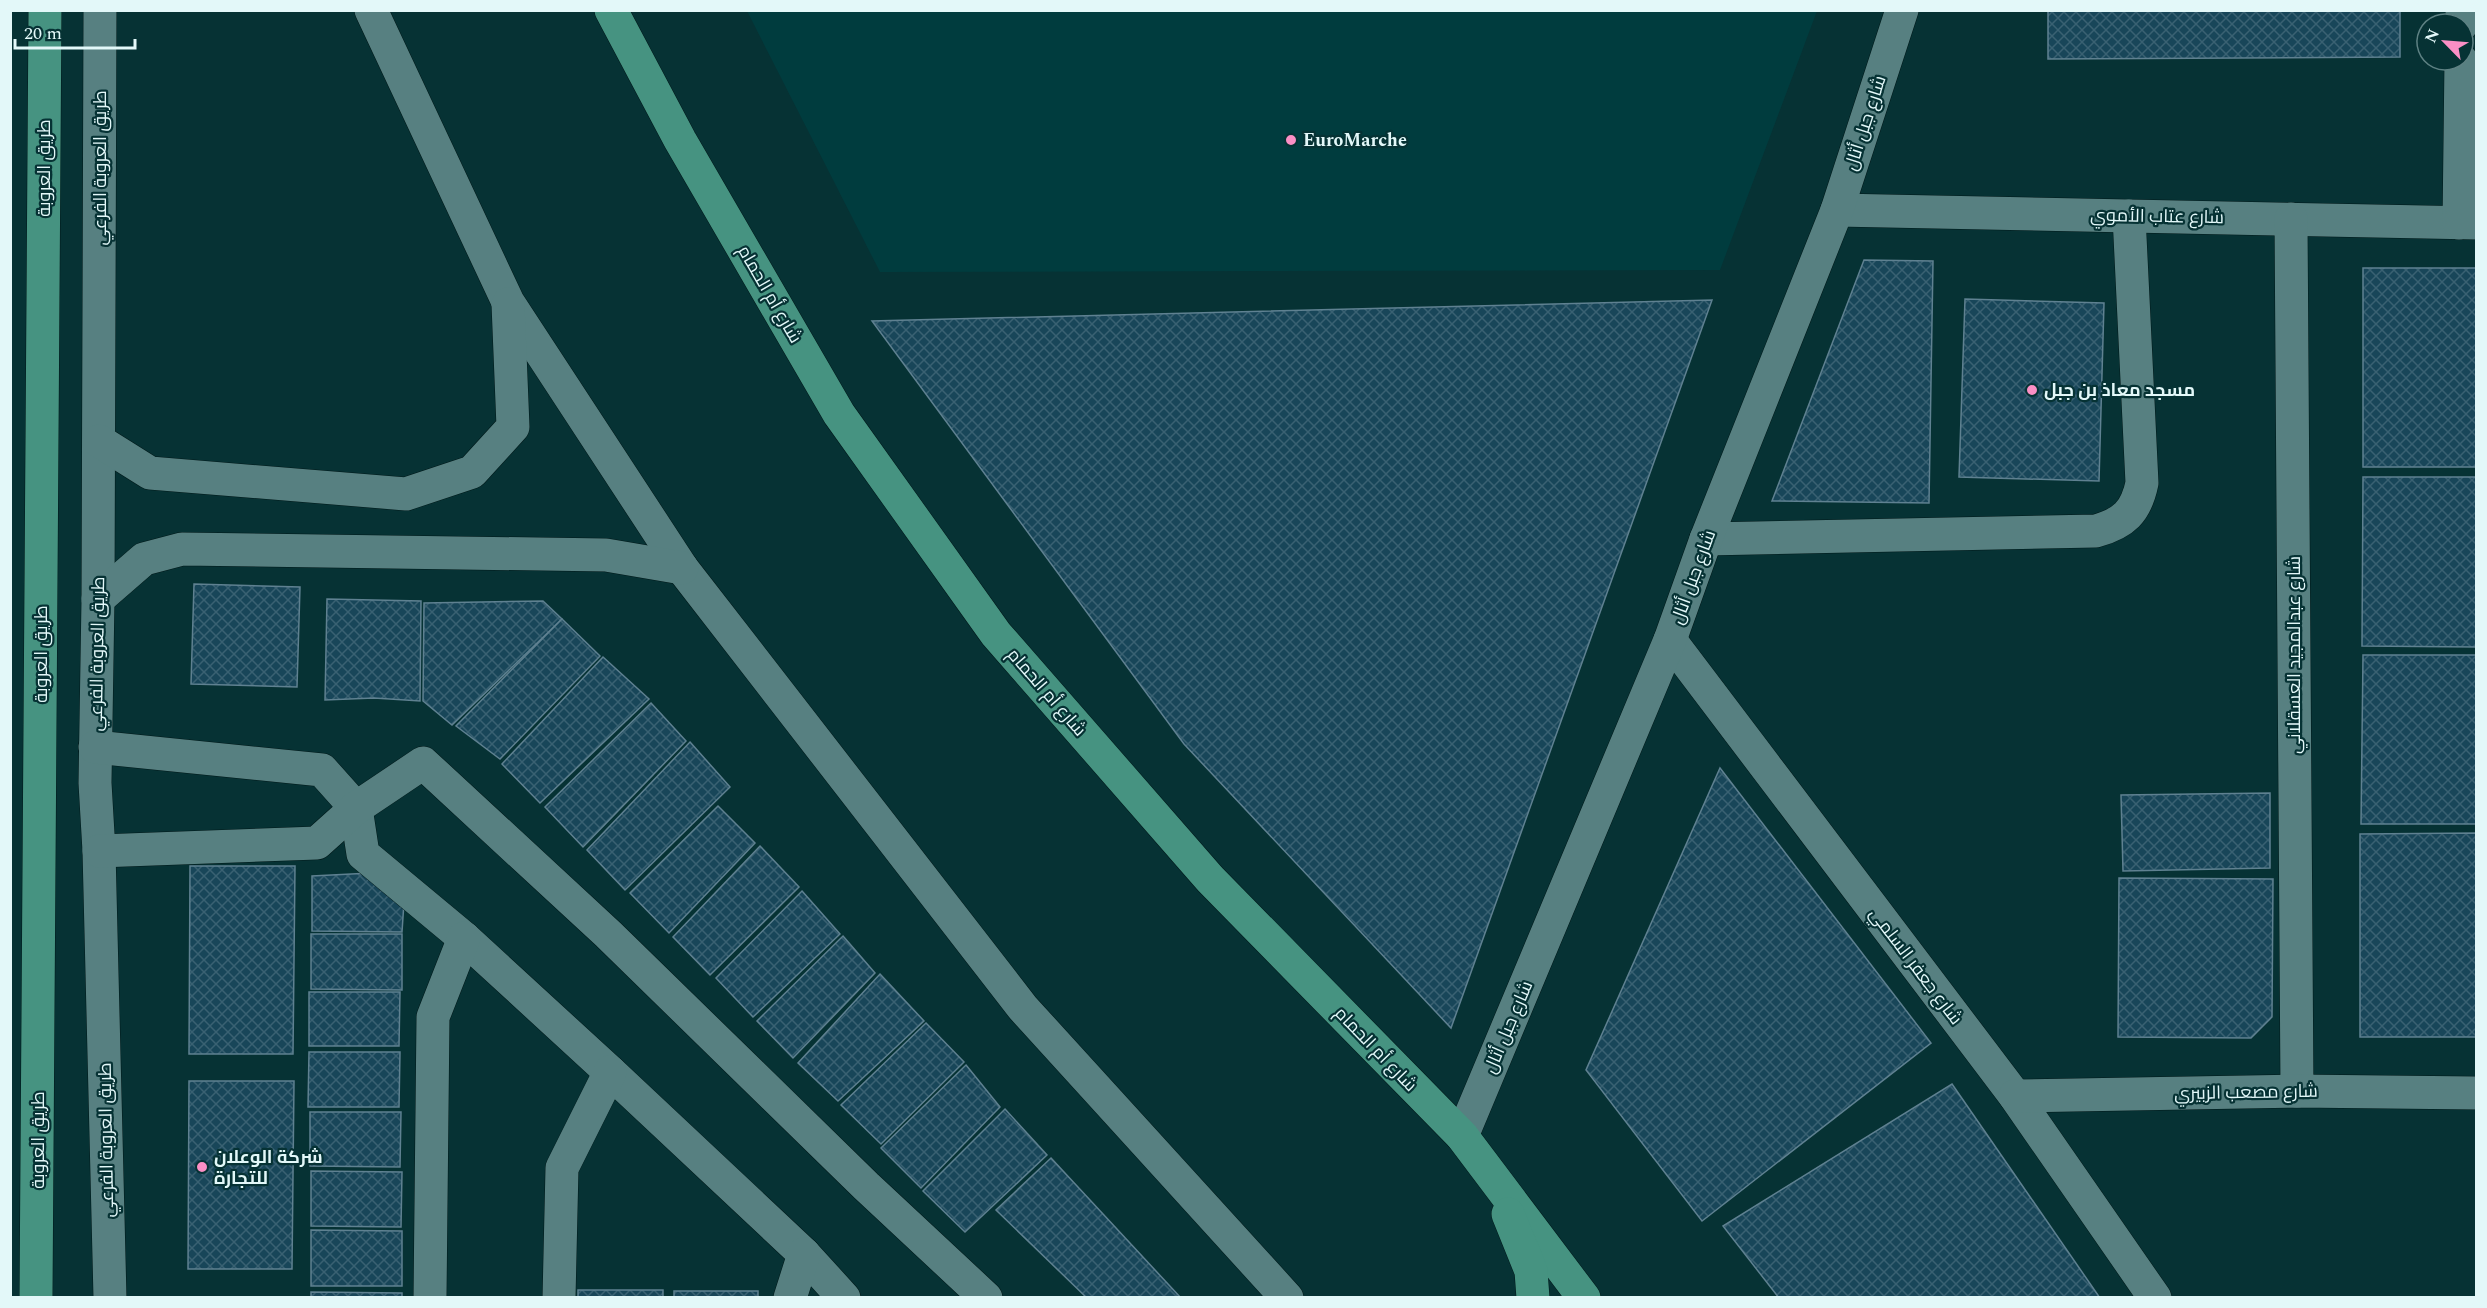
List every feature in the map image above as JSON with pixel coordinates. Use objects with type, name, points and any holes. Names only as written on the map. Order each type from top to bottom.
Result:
[{"type":"main road","name":"طريق العروبة","points":[[36,1298],[45,10]]},
{"type":"main road","name":"شارع أم الحمام","points":[[611,10],[680,140],[839,414],[996,634],[1210,879],[1462,1136],[1584,1298]]},
{"type":"main road","points":[[1500,1186],[1513,1232],[1531,1271],[1533,1298]]},
{"type":"street","name":"طريق العروبة الفرعي","points":[[100,10],[98,599],[95,747],[110,1298]]},
{"type":"street","points":[[371,10],[508,302],[682,568],[1023,1008],[1287,1298]]},
{"type":"street","name":"شارع جبل أثال","points":[[1462,1136],[1670,640],[1706,539],[1837,210],[1902,10]]},
{"type":"street","points":[[2462,72],[2468,223]]},
{"type":"street","name":"شارع عتاب الأموي","points":[[1837,210],[2468,223]]},
{"type":"street","points":[[1706,539],[2096,531],[2113,526],[2126,516],[2138,501],[2142,483],[2129,216]]},
{"type":"street","name":"شارع عبدالمجيد العسقلاني","points":[[2291,219],[2297,1091]]},
{"type":"street","points":[[99,441],[150,474],[406,494],[472,472],[513,427],[508,302]]},
{"type":"street","points":[[98,599],[144,559],[182,549],[606,555],[682,568]]},
{"type":"street","name":"شارع جعفر السلمي","points":[[1670,640],[2015,1096],[2155,1298]]},
{"type":"street","points":[[95,747],[322,770],[356,808],[363,854],[464,938],[610,1072],[804,1254],[844,1298]]},
{"type":"street","points":[[99,851],[317,843],[356,808],[423,763],[608,934],[866,1186],[986,1298]]},
{"type":"street","points":[[430,1298],[433,1017],[464,938]]},
{"type":"street","points":[[559,1298],[562,1168],[610,1072]]},
{"type":"street","name":"شارع مصعب الزبيري","points":[[2015,1096],[2297,1091],[2476,1094]]},
{"type":"street","points":[[790,1298],[804,1254]]},
{"type":"shaded area","name":"EuroMarche","points":[[747,11],[1817,11],[1720,270],[880,272]]},
{"type":"building","points":[[2048,10],[2400,10],[2400,57],[2048,59]]},
{"type":"building","points":[[1864,260],[1933,261],[1929,503],[1772,501]]},
{"type":"building","points":[[2363,268],[2476,268],[2476,467],[2363,467]]},
{"type":"building","name":"مسجد معاذ بن جبل","points":[[1965,299],[2104,303],[2099,481],[1959,477]]},
{"type":"building","points":[[1712,300],[1451,1028],[1184,744],[872,321]]},
{"type":"building","points":[[2363,477],[2476,477],[2476,647],[2362,646]]},
{"type":"building","points":[[194,584],[300,587],[297,687],[191,684]]},
{"type":"building","points":[[327,599],[421,601],[420,701],[374,698],[325,700]]},
{"type":"building","points":[[543,601],[562,619],[452,725],[423,701],[424,603]]},
{"type":"building","points":[[562,619],[600,656],[500,759],[456,726]]},
{"type":"building","points":[[2363,655],[2476,655],[2476,824],[2361,824]]},
{"type":"building","points":[[603,657],[649,699],[540,803],[502,764]]},
{"type":"building","points":[[651,703],[686,741],[583,847],[545,807]]},
{"type":"building","points":[[690,742],[730,787],[625,890],[587,850]]},
{"type":"building","points":[[1720,768],[1931,1043],[1702,1221],[1586,1070]]},
{"type":"building","points":[[2270,793],[2270,868],[2123,871],[2121,795]]},
{"type":"building","points":[[718,806],[755,843],[669,933],[630,893]]},
{"type":"building","points":[[2476,833],[2476,1037],[2360,1037],[2360,834]]},
{"type":"building","points":[[760,846],[799,887],[710,975],[673,937]]},
{"type":"building","points":[[190,866],[295,866],[293,1054],[189,1054]]},
{"type":"building","points":[[371,873],[404,902],[402,932],[312,931],[312,876]]},
{"type":"building","points":[[2119,878],[2273,879],[2272,1017],[2251,1038],[2118,1037]]},
{"type":"building","points":[[802,891],[840,934],[753,1017],[716,978]]},
{"type":"building","points":[[311,934],[402,934],[402,990],[311,989]]},
{"type":"building","points":[[843,936],[875,973],[793,1058],[757,1021]]},
{"type":"building","points":[[880,974],[924,1021],[838,1101],[798,1063]]},
{"type":"building","points":[[309,992],[400,992],[399,1046],[309,1046]]},
{"type":"building","points":[[926,1023],[964,1062],[881,1144],[841,1105]]},
{"type":"building","points":[[309,1052],[400,1052],[399,1107],[308,1107]]},
{"type":"building","points":[[966,1065],[1000,1107],[921,1188],[881,1148]]},
{"type":"building","points":[[189,1081],[294,1081],[292,1269],[188,1269]]},
{"type":"building","points":[[1952,1084],[2100,1298],[1779,1298],[1723,1226]]},
{"type":"building","points":[[1005,1109],[1047,1155],[965,1232],[923,1191]]},
{"type":"building","points":[[310,1112],[401,1112],[400,1167],[310,1166]]},
{"type":"building","points":[[1051,1158],[1181,1298],[1087,1298],[996,1210]]},
{"type":"building","points":[[311,1171],[402,1172],[401,1227],[311,1226]]},
{"type":"building","points":[[311,1230],[402,1231],[402,1286],[311,1286]]},
{"type":"building","points":[[578,1290],[663,1290],[663,1298],[578,1298]]},
{"type":"building","points":[[674,1291],[758,1291],[758,1298],[674,1298]]},
{"type":"building","points":[[311,1292],[402,1293],[402,1298],[311,1298]]},
{"type":"place","name":"EuroMarche","points":[[1291,140]]},
{"type":"place","name":"مسجد معاذ بن جبل","points":[[2032,390]]},
{"type":"place","name":"شركة الوعلان للتجارة","points":[[202,1167]]}]
